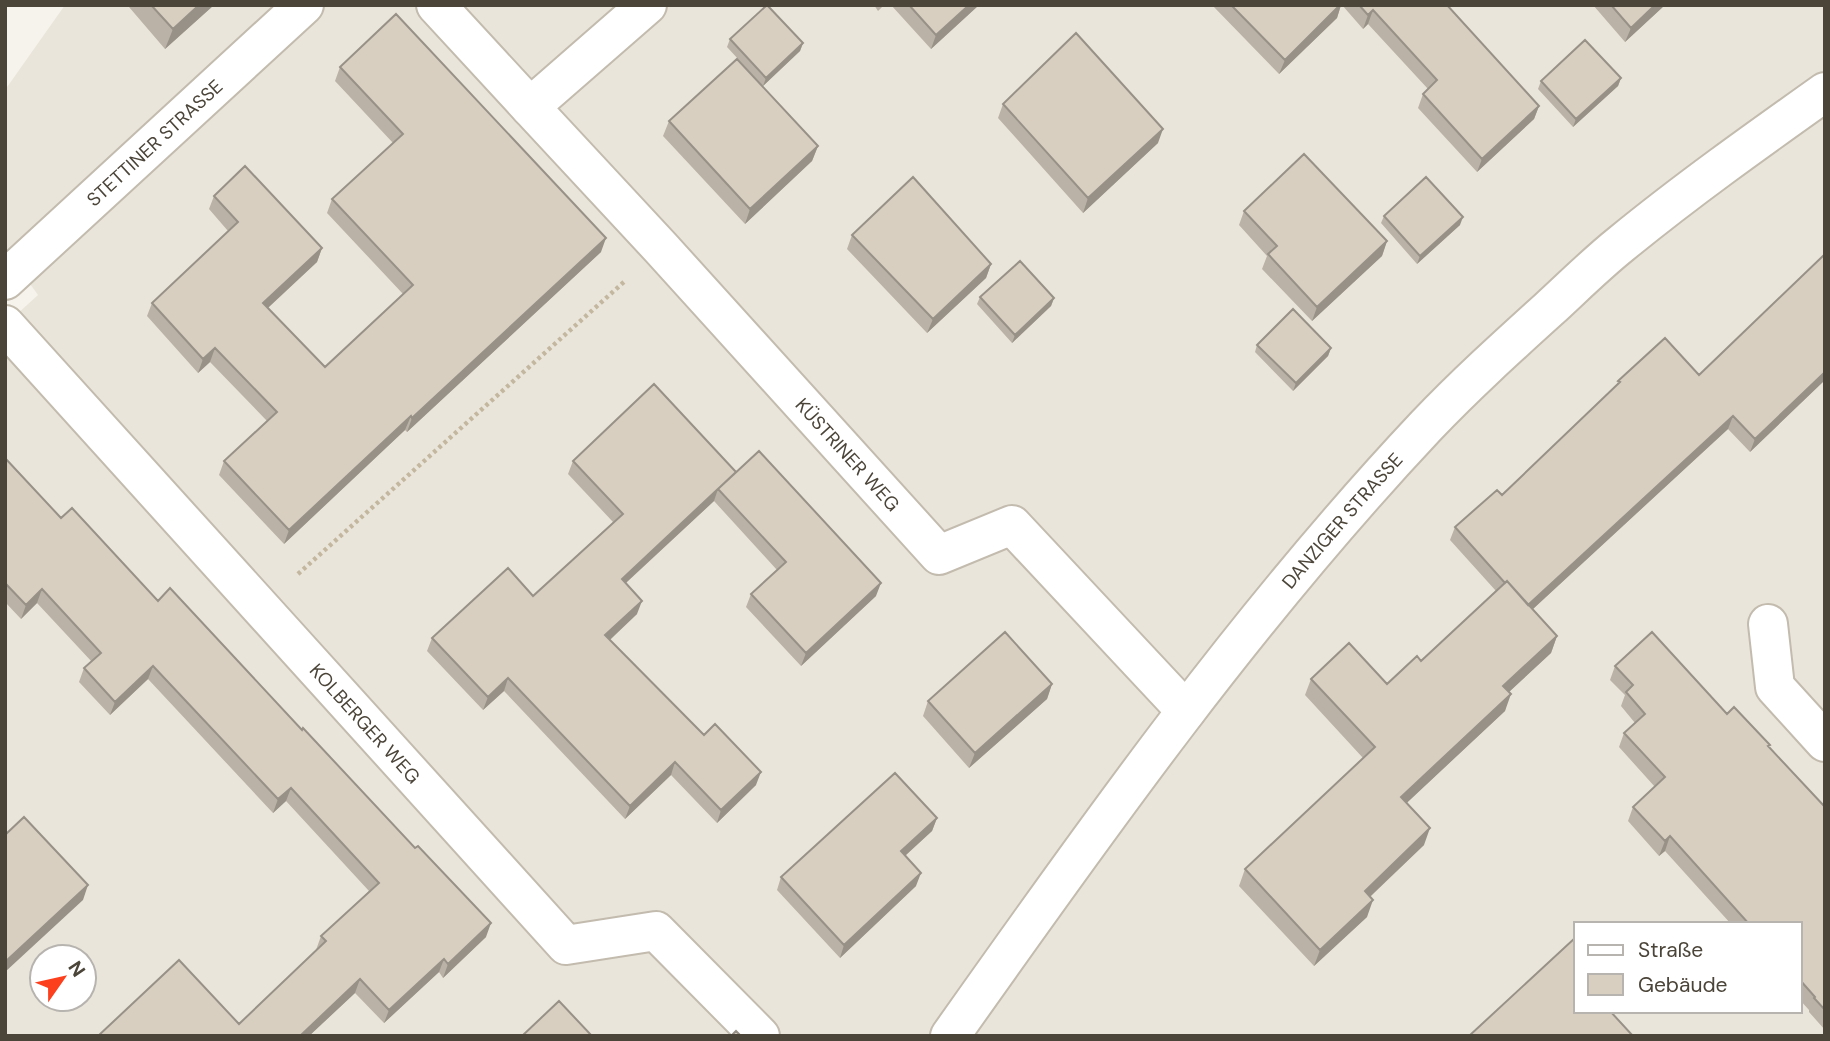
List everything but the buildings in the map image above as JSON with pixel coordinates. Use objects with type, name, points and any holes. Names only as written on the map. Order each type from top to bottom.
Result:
[{"type":"street","name":"STETTINER STRASSE","points":[[5,280],[304,5]]},
{"type":"street","points":[[436,5],[530,107],[647,5]]},
{"type":"street","name":"DANZIGER STRASSE","points":[[950,1036],[1186,711],[1341,518],[1429,423],[1619,245],[1724,164],[1825,92]]},
{"type":"street","name":"KÜSTRINER WEG","points":[[530,107],[939,555],[1012,524],[1186,711]]},
{"type":"street","name":"KOLBERGER WEG","points":[[5,325],[566,945],[656,931],[760,1036]]},
{"type":"street","points":[[1768,624],[1775,687],[1825,742]]},
{"type":"path","points":[[260,608],[661,248]]},
{"type":"shaded area","points":[[65,5],[1825,5],[1825,1036],[5,1036],[5,325],[38,295],[5,249],[5,90]]}]
